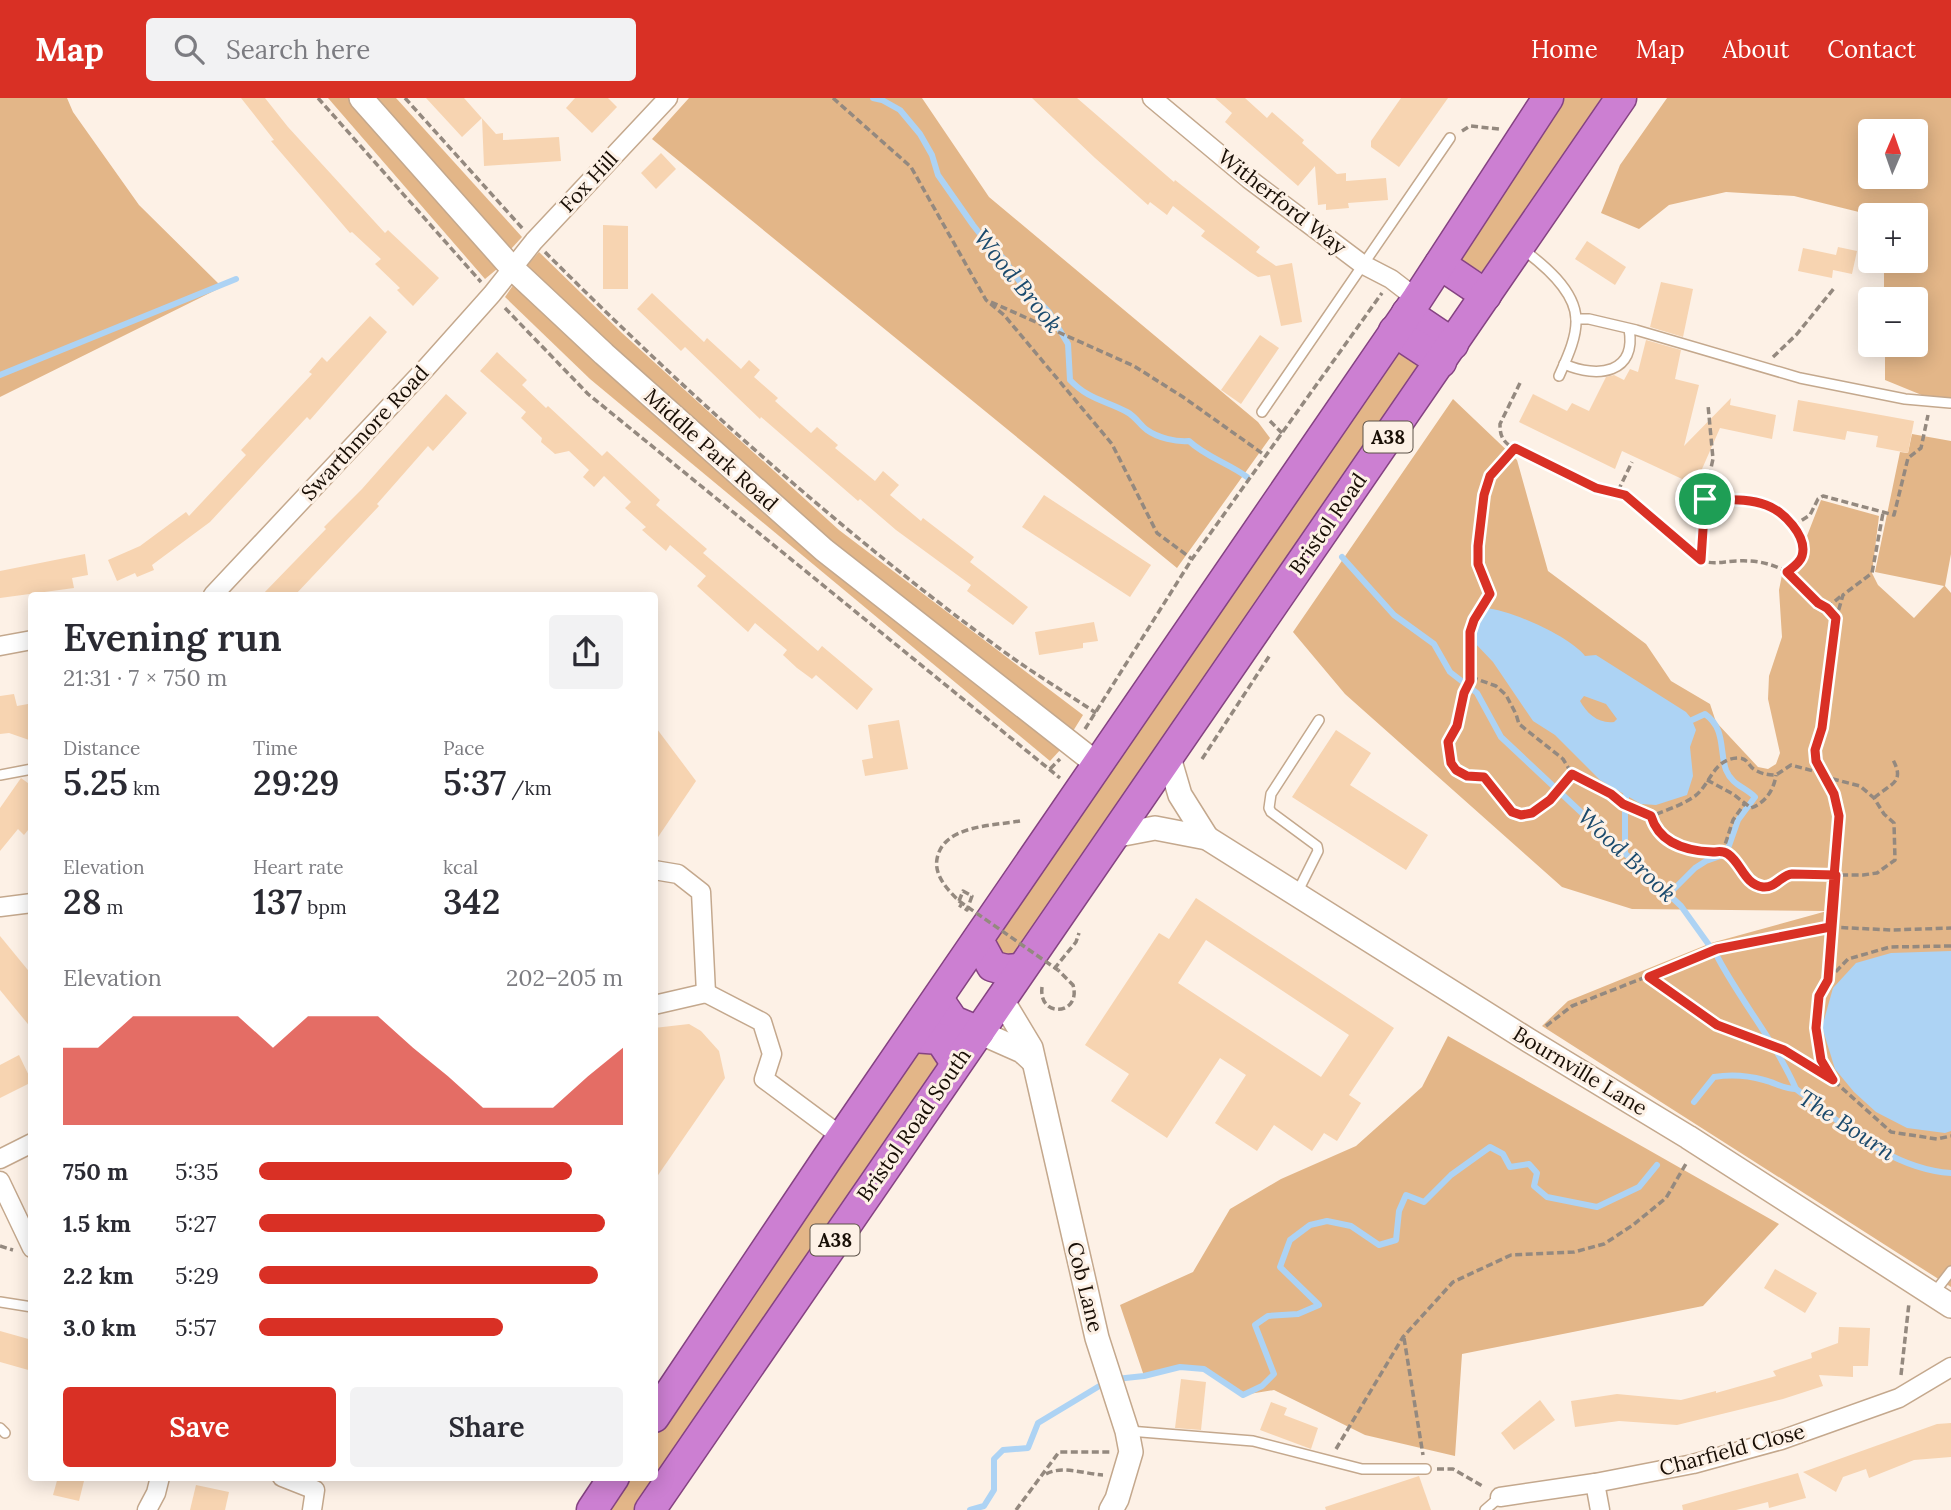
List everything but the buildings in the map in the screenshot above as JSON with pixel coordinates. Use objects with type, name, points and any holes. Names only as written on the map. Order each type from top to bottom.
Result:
[{"type":"highway","name":"A38","points":[[658,1411],[842,1137],[1440,264],[1548,98]]},
{"type":"highway","name":"Bristol Road","points":[[1161,765],[1621,98]]},
{"type":"highway","points":[[1440,264],[1486,295]]},
{"type":"highway","points":[[1406,314],[1453,344]]},
{"type":"highway","points":[[1406,314],[1453,344]]},
{"type":"highway","name":"Bristol Road South","points":[[650,1510],[1001,998],[1033,975],[1113,836],[1161,765]]},
{"type":"highway","points":[[978,940],[992,966],[1033,975]]},
{"type":"highway","points":[[956,974],[969,974],[982,979],[1001,998]]},
{"type":"highway","points":[[938,999],[953,1021],[979,1032]]},
{"type":"highway","points":[[913,1037],[928,1036],[940,1039],[956,1063]]},
{"type":"highway","points":[[592,1510],[611,1481]]},
{"type":"street","name":"Middle Park Road","points":[[361,98],[512,268],[604,355],[824,550],[1097,764]]},
{"type":"street","name":"Fox Hill","points":[[512,268],[534,240],[667,98]]},
{"type":"street","name":"Witherford Way","points":[[1152,98],[1249,179],[1362,264],[1391,279],[1406,314]]},
{"type":"street","name":"Swarthmore Road","points":[[216,592],[492,294],[512,268]]},
{"type":"street","points":[[0,646],[28,641]]},
{"type":"street","name":"Bournville Lane","points":[[1161,765],[1207,838]]},
{"type":"street","name":"Bournville Lane","points":[[1113,836],[1155,828],[1207,838],[1688,1137],[1942,1300]]},
{"type":"street","points":[[658,871],[678,874],[701,892],[706,993]]},
{"type":"street","points":[[0,907],[28,904]]},
{"type":"street","points":[[658,1004],[706,993],[762,1022],[772,1054],[764,1079],[842,1137]]},
{"type":"street","name":"Cob Lane","points":[[1001,998],[1031,1048],[1097,1338],[1129,1441]]},
{"type":"street","points":[[979,1032],[1022,1051],[1033,1061]]},
{"type":"street","points":[[0,1159],[28,1145]]},
{"type":"street","points":[[0,1181],[28,1240]]},
{"type":"street","name":"Charfield Close","points":[[1500,1497],[1595,1483],[1693,1464],[1781,1440],[1899,1398],[1951,1367]]},
{"type":"street","points":[[1117,1506],[1125,1476],[1129,1441]]},
{"type":"street","points":[[147,1510],[159,1481]]},
{"type":"street","points":[[292,1481],[315,1490],[312,1510]]},
{"type":"street","points":[[1595,1483],[1600,1510]]},
{"type":"lane","points":[[1262,412],[1450,138]]},
{"type":"lane","points":[[1520,247],[1548,268],[1572,305],[1576,319],[1573,338],[1559,376]]},
{"type":"lane","points":[[1576,319],[1589,319],[1629,328],[1800,378],[1931,403],[1950,403]]},
{"type":"lane","points":[[1564,365],[1591,372],[1614,370],[1629,355],[1629,328]]},
{"type":"lane","points":[[1296,894],[1318,851],[1317,846],[1271,812],[1269,802],[1271,794],[1319,720]]},
{"type":"lane","points":[[0,775],[28,770]]},
{"type":"lane","points":[[1942,1300],[1951,1270]]},
{"type":"lane","points":[[0,1302],[28,1306]]},
{"type":"lane","points":[[1129,1441],[1253,1441],[1362,1469],[1426,1469]]},
{"type":"lane","points":[[1485,1510],[1500,1497]]},
{"type":"path","points":[[318,98],[492,294],[588,394],[1078,792]]},
{"type":"path","points":[[405,98],[534,240],[625,331],[844,527],[1004,652],[1096,713],[1192,559],[1391,279]]},
{"type":"path","points":[[833,98],[911,167],[986,300],[1004,315],[1112,444],[1157,533],[1192,559]]},
{"type":"path","points":[[1450,138],[1470,126],[1525,132]]},
{"type":"path","points":[[1761,367],[1797,334],[1835,287]]},
{"type":"path","points":[[986,300],[1134,366],[1266,456]]},
{"type":"path","points":[[1520,383],[1500,424],[1503,440],[1596,488],[1625,495],[1701,560],[1711,563],[1761,562],[1787,572],[1836,618]]},
{"type":"path","points":[[1793,526],[1810,515],[1818,499],[1823,496],[1894,515],[1908,458],[1921,448],[1931,403]]},
{"type":"path","points":[[1701,560],[1705,499],[1713,449],[1708,405]]},
{"type":"path","points":[[1515,448],[1490,476],[1484,495],[1478,564],[1490,594],[1470,632],[1470,679],[1457,726],[1448,742],[1451,763],[1467,776],[1484,777],[1512,812],[1521,815],[1532,813],[1558,794],[1572,774]]},
{"type":"path","points":[[1618,492],[1632,462]]},
{"type":"path","points":[[1705,499],[1742,500],[1767,505],[1793,526],[1803,553],[1798,563],[1787,572]]},
{"type":"path","points":[[1827,608],[1872,573],[1883,513]]},
{"type":"path","points":[[1828,980],[1839,816],[1834,794],[1816,761],[1815,750],[1822,728],[1836,618],[1843,594]]},
{"type":"path","points":[[1470,679],[1496,686],[1506,695],[1519,724],[1563,759],[1572,774],[1611,794],[1623,804],[1651,816],[1656,828],[1669,842],[1702,850],[1726,852],[1748,879],[1765,887],[1778,883],[1785,875],[1878,873],[1895,860],[1894,823],[1884,814],[1874,798],[1860,786],[1791,765],[1776,775],[1773,788],[1756,807],[1747,805],[1733,793],[1707,780]]},
{"type":"path","points":[[1651,816],[1694,796],[1702,790],[1716,768],[1725,763],[1741,758],[1748,761],[1755,770],[1776,775]]},
{"type":"path","points":[[1874,798],[1893,785],[1898,778],[1898,770],[1892,758]]},
{"type":"path","points":[[1726,852],[1733,820],[1747,805]]},
{"type":"path","points":[[959,903],[963,891],[971,896],[967,910],[959,903],[946,887],[935,868],[939,849],[952,836],[972,829],[1020,821]]},
{"type":"path","points":[[959,903],[1070,980],[1075,990],[1072,1001],[1063,1008],[1047,1006],[1033,975]]},
{"type":"path","points":[[1528,1040],[1572,1006],[1717,949],[1830,927],[1892,930],[1951,928]]},
{"type":"path","points":[[1053,971],[1076,942],[1080,930]]},
{"type":"path","points":[[1833,1080],[1821,1060],[1816,1028],[1819,996],[1828,980],[1848,959],[1890,947],[1951,946]]},
{"type":"path","points":[[1649,977],[1717,1025],[1784,1050],[1833,1080],[1891,1132],[1937,1139],[1951,1136]]},
{"type":"path","points":[[1328,1461],[1403,1336],[1453,1282],[1511,1255],[1574,1252],[1604,1244],[1666,1198],[1691,1154]]},
{"type":"path","points":[[1899,1398],[1910,1296]]},
{"type":"path","points":[[1403,1336],[1426,1469],[1453,1469],[1500,1497]]},
{"type":"path","points":[[1016,1510],[1059,1452],[1129,1441]]},
{"type":"path","points":[[1044,1475],[1054,1469],[1082,1474],[1125,1476]]},
{"type":"shaded area","points":[[0,98],[67,98],[73,112],[139,205],[222,287],[0,397]]},
{"type":"shaded area","points":[[328,98],[352,98],[503,264],[485,279]]},
{"type":"shaded area","points":[[374,98],[396,98],[522,237],[511,249]]},
{"type":"shaded area","points":[[689,98],[922,98],[989,197],[1258,422],[1270,438],[1177,568],[652,139]]},
{"type":"shaded area","points":[[1563,98],[1606,98],[1487,275],[1459,259]]},
{"type":"shaded area","points":[[1667,98],[1951,98],[1951,407],[1885,380],[1885,357],[1928,357],[1928,287],[1884,287],[1884,273],[1928,273],[1928,203],[1858,203],[1858,212],[1794,196],[1726,192],[1669,205],[1639,229],[1601,213],[1620,165]]},
{"type":"shaded area","points":[[539,252],[622,333],[839,530],[1083,715],[1070,736],[819,535],[523,270]]},
{"type":"shaded area","points":[[518,278],[1062,748],[1050,761],[590,379],[505,297]]},
{"type":"shaded area","points":[[1394,345],[1427,368],[1012,958],[997,957],[992,940]]},
{"type":"shaded area","points":[[1453,399],[1517,460],[1548,571],[1646,644],[1671,681],[1710,704],[1716,722],[1758,767],[1768,769],[1776,764],[1780,753],[1768,699],[1769,676],[1782,637],[1779,590],[1782,575],[1798,559],[1821,500],[1879,516],[1872,573],[1878,585],[1914,618],[1944,586],[1875,572],[1900,452],[1908,453],[1912,434],[1951,441],[1951,554],[1945,586],[1951,593],[1951,1287],[1542,1026],[1568,1001],[1711,943],[1827,911],[1632,909],[1562,887],[1345,694],[1293,632]]},
{"type":"shaded area","points":[[1448,1036],[1779,1224],[1703,1306],[1462,1354],[1455,1456],[1365,1435],[1274,1390],[1243,1395],[1197,1369],[1176,1369],[1144,1376],[1120,1305],[1193,1272],[1230,1209],[1281,1179],[1356,1146],[1422,1087]]},
{"type":"shaded area","points":[[928,1049],[938,1055],[944,1068],[642,1510],[603,1510],[623,1481],[658,1481],[658,1431],[915,1051]]},
{"type":"water","points":[[1485,608],[1539,625],[1566,640],[1585,656],[1596,655],[1686,712],[1696,730],[1690,747],[1693,776],[1687,795],[1656,805],[1641,804],[1600,780],[1555,735],[1533,721],[1493,662],[1473,641],[1477,620]],"holes":[[[1584,696],[1606,704],[1617,719],[1614,722],[1594,717],[1580,701]]]},
{"type":"water","points":[[1951,951],[1951,1131],[1945,1133],[1907,1128],[1876,1112],[1854,1092],[1835,1069],[1822,1027],[1833,988],[1856,963],[1891,953]]},
{"type":"waterway","name":"Wood Brook","points":[[873,98],[900,110],[920,134],[932,155],[938,175],[973,225],[1003,258],[1020,282],[1049,312],[1068,344],[1070,380],[1091,396],[1130,414],[1151,433],[1167,439],[1189,441],[1247,477]]},
{"type":"waterway","points":[[0,375],[236,279]]},
{"type":"waterway","name":"Wood Brook","points":[[1342,557],[1394,615],[1434,644],[1450,672],[1477,693],[1501,737],[1681,906],[1709,945]]},
{"type":"waterway","points":[[1669,894],[1695,868],[1726,854],[1738,820],[1755,797],[1735,782],[1726,770],[1721,740],[1712,720],[1705,714],[1692,720]]},
{"type":"waterway","points":[[1626,795],[1626,801]]},
{"type":"waterway","points":[[1625,806],[1625,851]]},
{"type":"waterway","name":"Wood Brook","points":[[1718,958],[1779,1055],[1796,1089]]},
{"type":"waterway","name":"The Bourn","points":[[1694,1102],[1714,1077],[1739,1076],[1764,1080],[1796,1089],[1868,1143],[1888,1154],[1929,1170],[1951,1173]]},
{"type":"waterway","points":[[1116,1379],[1144,1376],[1180,1367],[1204,1369],[1243,1395],[1262,1386],[1274,1374],[1255,1325],[1268,1316],[1298,1314],[1319,1305],[1280,1267],[1290,1240],[1310,1225],[1327,1221],[1351,1226],[1379,1245],[1396,1240],[1399,1211],[1406,1195],[1424,1202],[1451,1175],[1490,1147],[1503,1154],[1510,1167],[1529,1164],[1537,1173],[1534,1186],[1547,1197],[1597,1207],[1639,1187],[1657,1165]]},
{"type":"waterway","points":[[970,1510],[984,1506],[994,1490],[994,1459],[1003,1450],[1028,1448],[1038,1423],[1106,1382]]},
{"type":"route","points":[[1705,499],[1701,560],[1625,495],[1596,488],[1515,448],[1490,476],[1484,495],[1478,564],[1490,594],[1470,632],[1471,677],[1462,699],[1457,726],[1450,735],[1448,753],[1456,770],[1467,776],[1484,777],[1489,787],[1504,800],[1512,812],[1521,815],[1532,813],[1558,794],[1572,774],[1611,794],[1623,804],[1651,816],[1656,828],[1669,842],[1678,846],[1725,852],[1734,859],[1741,872],[1758,885],[1772,886],[1785,875],[1792,874],[1804,873],[1836,875],[1828,980],[1819,996],[1816,1028],[1821,1060],[1833,1080],[1784,1050],[1717,1025],[1649,977],[1717,949],[1830,927],[1834,890],[1838,846],[1839,816],[1834,794],[1816,761],[1815,750],[1822,728],[1836,618],[1787,572],[1798,563],[1803,553],[1797,531],[1787,520],[1767,505],[1742,500],[1705,499]]}]
